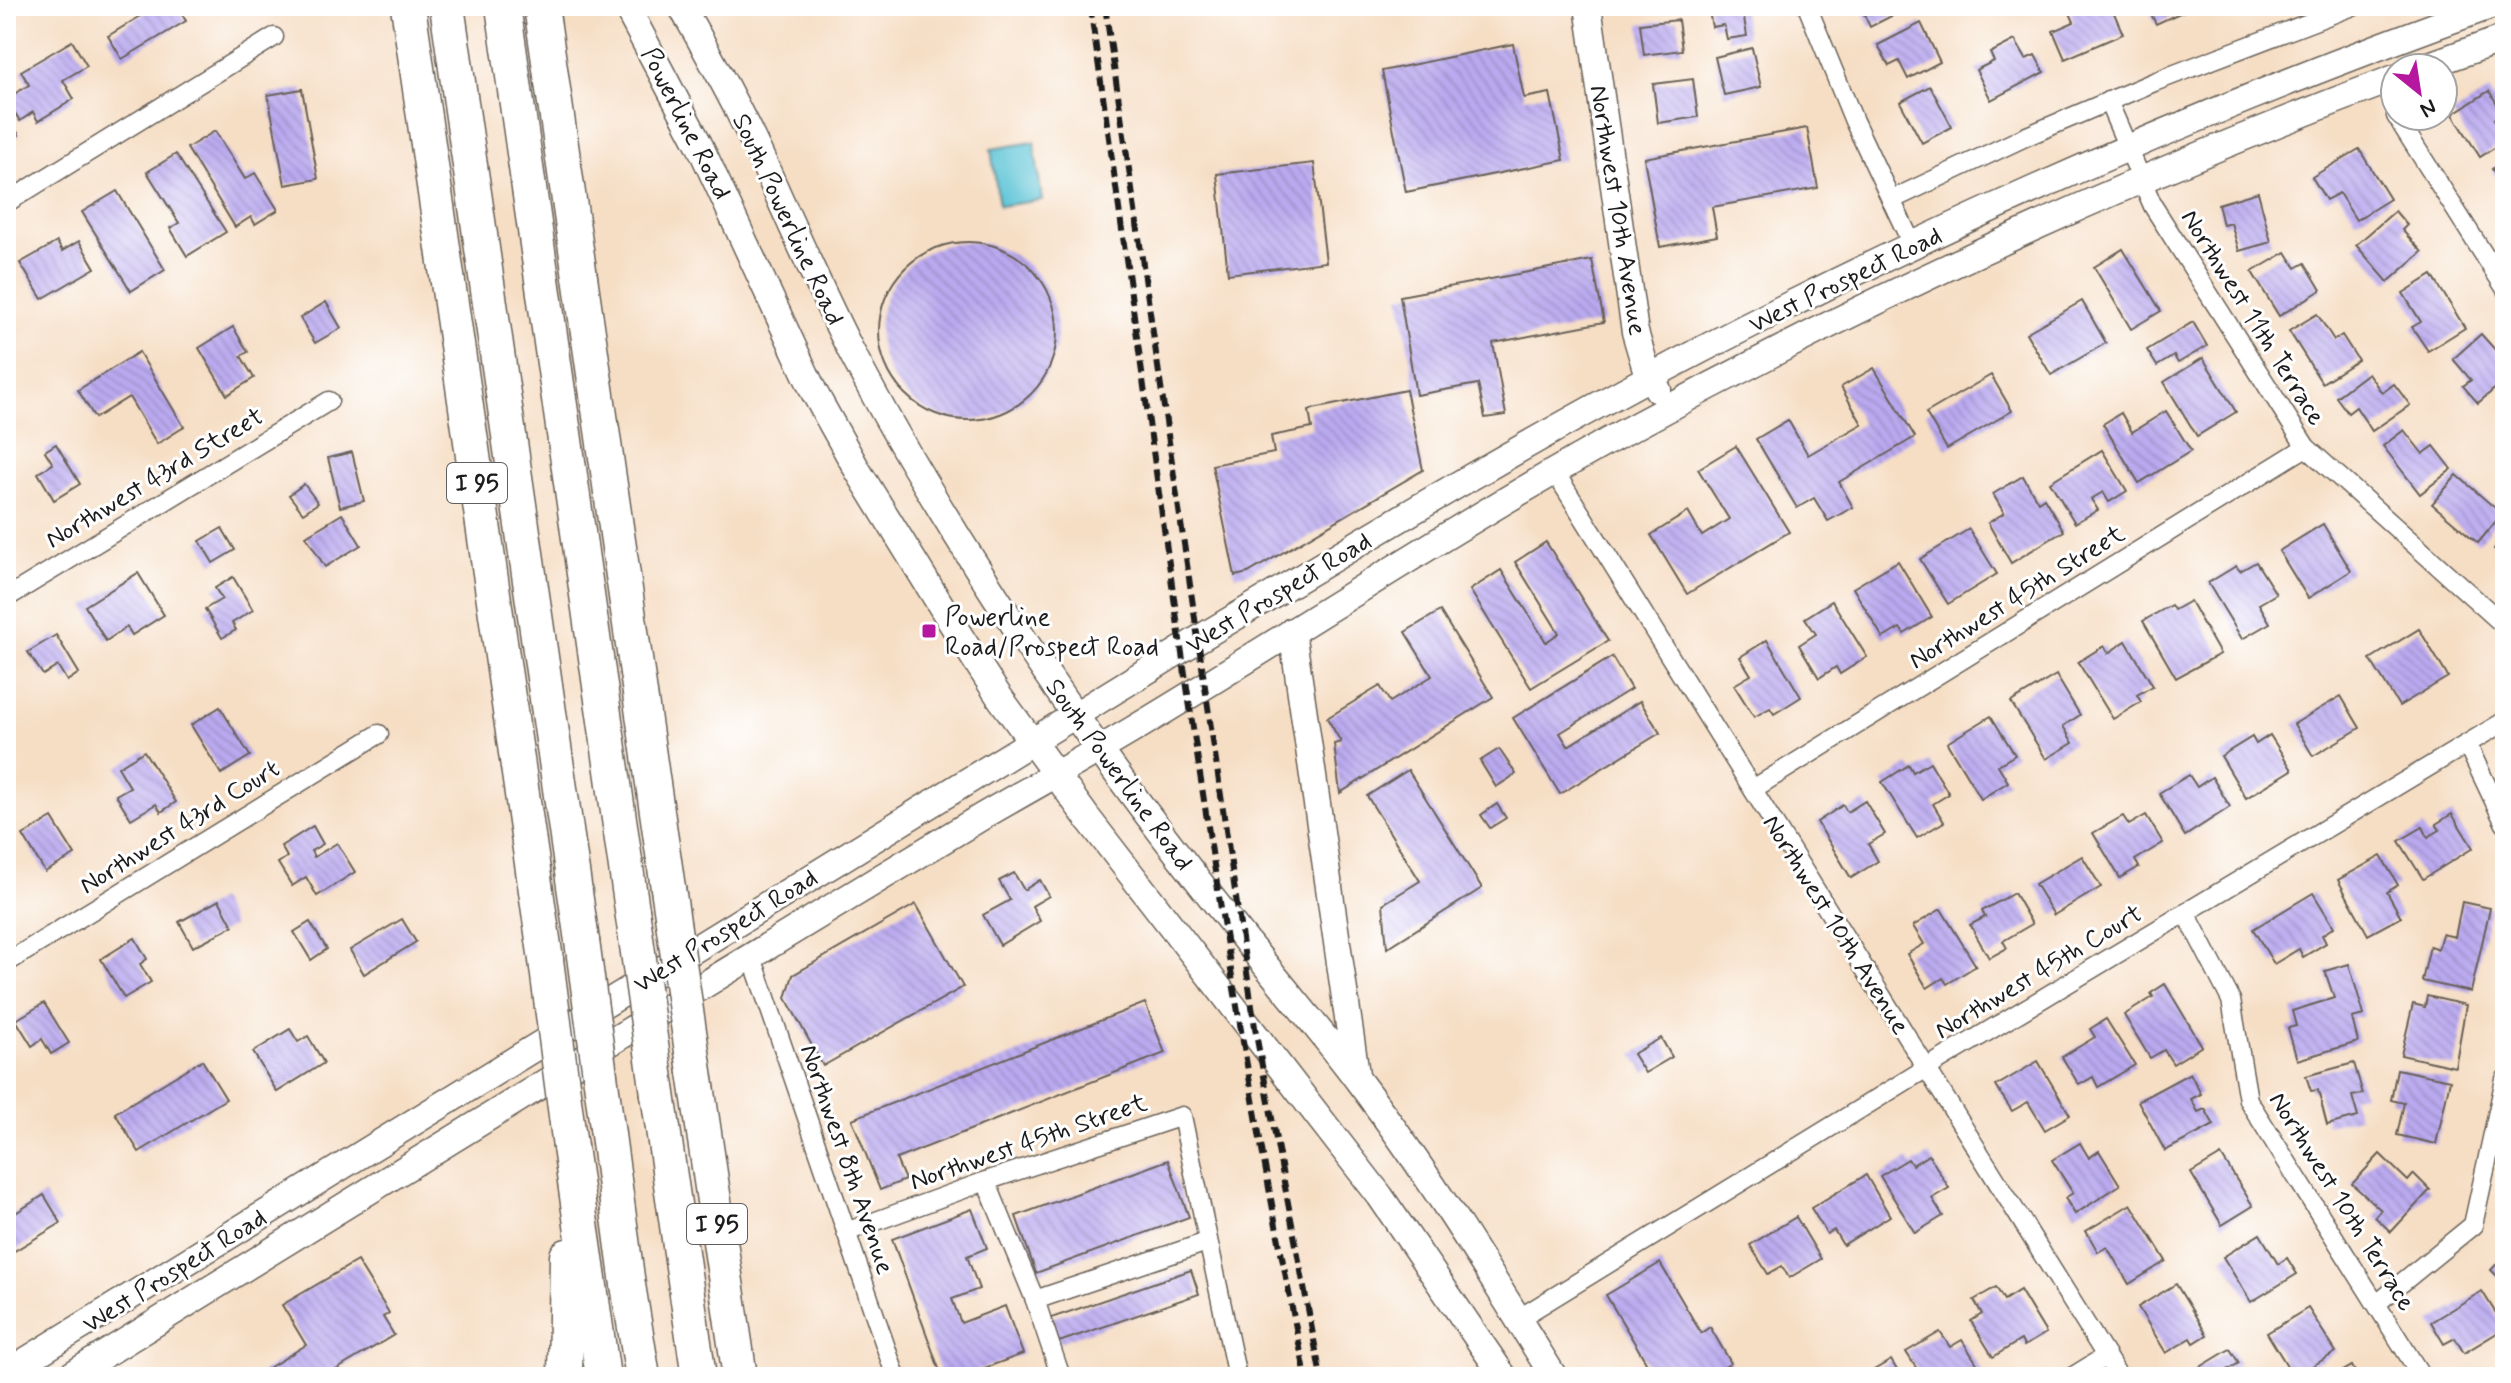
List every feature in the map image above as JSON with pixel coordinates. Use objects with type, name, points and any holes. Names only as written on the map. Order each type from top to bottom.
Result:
[{"type":"highway","name":"I 95","points":[[408,6],[603,1377]]},
{"type":"highway","points":[[447,6],[643,1377]]},
{"type":"highway","points":[[503,6],[699,1377]]},
{"type":"highway","name":"I 95","points":[[542,13],[740,1377]]},
{"type":"highway","points":[[565,1377],[570,1147]]},
{"type":"main road","name":"Powerline Road","points":[[626,6],[694,133],[744,242]]},
{"type":"main road","name":"South Powerline Road","points":[[681,6],[753,142],[831,311],[871,389],[954,531],[1075,715],[1192,874],[1357,1078],[1436,1188],[1554,1377]]},
{"type":"main road","name":"Northwest 10th Avenue","points":[[1588,6],[1635,332],[1651,377],[1668,409]]},
{"type":"main road","name":"West Prospect Road","points":[[6,1373],[1032,741],[1369,537],[1651,377],[1912,244],[2126,147],[2310,72],[2490,6]]},
{"type":"main road","points":[[2459,54],[2505,38]]},
{"type":"main road","name":"West Prospect Road","points":[[68,1377],[752,957],[1555,472],[1668,409],[1950,265],[2140,180],[2379,84]]},
{"type":"main road","name":"South Powerline Road","points":[[744,242],[793,350],[858,471],[956,630],[1056,774],[1372,1185],[1504,1377]]},
{"type":"main road","points":[[1292,631],[1357,1078]]},
{"type":"street","points":[[1807,6],[1854,121],[1912,244]]},
{"type":"street","points":[[1891,200],[2108,101],[2353,6]]},
{"type":"street","points":[[6,203],[274,37]]},
{"type":"street","name":"Northwest 11th Terrace","points":[[2108,101],[2140,180],[2159,217],[2306,447],[2505,626]]},
{"type":"street","points":[[2405,132],[2505,288]]},
{"type":"street","name":"Northwest 43rd Street","points":[[6,598],[329,401]]},
{"type":"street","name":"Northwest 45th Street","points":[[1753,789],[2306,447]]},
{"type":"street","name":"Northwest 10th Avenue","points":[[1555,472],[2119,1377]]},
{"type":"street","name":"Northwest 45th Court","points":[[1518,1319],[1925,1069],[2505,721]]},
{"type":"street","name":"Northwest 43rd Court","points":[[6,963],[379,734]]},
{"type":"street","points":[[2467,744],[2505,824]]},
{"type":"street","name":"Northwest 10th Terrace","points":[[2186,913],[2231,1000],[2248,1100],[2422,1377]]},
{"type":"street","name":"Northwest 8th Avenue","points":[[752,957],[896,1377]]},
{"type":"street","points":[[2377,1303],[2473,1225],[2505,1079]]},
{"type":"street","name":"Northwest 45th Street","points":[[846,1232],[986,1181],[1182,1116],[1207,1242]]},
{"type":"street","points":[[986,1181],[1035,1300],[1061,1377]]},
{"type":"street","points":[[1035,1300],[1207,1242],[1237,1377]]},
{"type":"street","points":[[2072,1377],[2106,1356]]},
{"type":"water","points":[[1034,142],[1042,200],[999,206],[991,149]]},
{"type":"building","points":[[157,6],[177,6],[186,21],[122,59],[108,36]]},
{"type":"building","points":[[1708,6],[1742,6],[1747,36],[1727,39],[1724,25],[1712,27]]},
{"type":"building","points":[[1871,6],[1911,6],[1870,27],[1863,12]]},
{"type":"building","points":[[2086,6],[2111,6],[2123,34],[2065,59],[2053,31],[2074,22],[2070,13]]},
{"type":"building","points":[[2147,6],[2195,6],[2156,24]]},
{"type":"building","points":[[1678,20],[1682,50],[1644,55],[1640,24]]},
{"type":"building","points":[[1921,23],[1940,62],[1908,79],[1899,61],[1889,66],[1878,45]]},
{"type":"building","points":[[2015,40],[2026,59],[2035,55],[2044,72],[1991,100],[1976,70],[1994,61],[1990,53]]},
{"type":"building","points":[[72,41],[87,66],[63,80],[74,99],[38,121],[33,112],[20,121],[6,99],[29,85],[21,71]]},
{"type":"building","points":[[1513,44],[1524,98],[1550,93],[1564,160],[1406,192],[1382,71]]},
{"type":"building","points":[[1752,48],[1761,87],[1724,95],[1715,57]]},
{"type":"building","points":[[1693,79],[1698,117],[1658,123],[1653,84]]},
{"type":"building","points":[[1930,86],[1952,127],[1922,143],[1900,102]]},
{"type":"building","points":[[302,89],[318,179],[285,185],[268,95]]},
{"type":"building","points":[[2489,91],[2503,113],[2494,119],[2505,135],[2505,141],[2480,157],[2459,124],[2459,110]]},
{"type":"building","points":[[6,114],[19,135],[6,143]]},
{"type":"building","points":[[1807,128],[1818,188],[1712,207],[1717,236],[1660,247],[1644,158]]},
{"type":"building","points":[[215,131],[245,179],[255,173],[278,210],[255,224],[251,217],[235,227],[187,148]]},
{"type":"building","points":[[2359,149],[2390,199],[2356,220],[2339,193],[2326,200],[2312,177]]},
{"type":"building","points":[[176,154],[226,232],[187,256],[170,228],[179,223],[147,172]]},
{"type":"building","points":[[2505,160],[2505,189],[2492,169]]},
{"type":"building","points":[[1314,163],[1326,262],[1228,274],[1217,174]]},
{"type":"building","points":[[117,191],[165,270],[131,291],[82,212]]},
{"type":"building","points":[[2258,192],[2271,242],[2239,251],[2231,223],[2223,225],[2218,204]]},
{"type":"building","points":[[2395,211],[2407,225],[2402,230],[2422,252],[2388,282],[2356,245]]},
{"type":"building","points":[[79,241],[95,268],[42,299],[20,263],[57,242],[62,251]]},
{"type":"building","points":[[968,242],[1002,249],[1031,268],[1050,297],[1057,331],[1050,365],[1031,394],[1002,413],[968,420],[934,413],[905,394],[886,365],[879,331],[886,297],[905,268],[934,249]]},
{"type":"building","points":[[2123,249],[2161,311],[2131,329],[2094,267]]},
{"type":"building","points":[[2286,252],[2296,268],[2305,263],[2321,290],[2279,316],[2252,272]]},
{"type":"building","points":[[1592,260],[1604,322],[1493,343],[1506,415],[1485,418],[1478,384],[1416,395],[1400,296]]},
{"type":"building","points":[[2432,275],[2465,328],[2428,351],[2412,327],[2421,322],[2403,293]]},
{"type":"building","points":[[2082,301],[2106,343],[2051,375],[2026,333]]},
{"type":"building","points":[[326,302],[341,328],[315,343],[300,318]]},
{"type":"building","points":[[2317,314],[2334,340],[2342,335],[2358,360],[2322,383],[2289,331]]},
{"type":"building","points":[[2193,322],[2207,346],[2178,363],[2174,356],[2157,366],[2147,350]]},
{"type":"building","points":[[233,327],[248,352],[241,356],[254,378],[227,395],[199,348]]},
{"type":"building","points":[[2481,334],[2505,361],[2505,380],[2478,403],[2463,386],[2471,380],[2453,359]]},
{"type":"building","points":[[139,352],[184,427],[157,444],[129,397],[95,418],[78,390]]},
{"type":"building","points":[[2203,358],[2236,412],[2197,436],[2164,382]]},
{"type":"building","points":[[1874,368],[1915,437],[1839,482],[1853,507],[1828,521],[1814,498],[1797,508],[1756,439],[1788,420],[1808,455],[1862,424],[1841,387]]},
{"type":"building","points":[[2368,373],[2382,393],[2394,384],[2410,405],[2372,431],[2356,407],[2348,413],[2336,397]]},
{"type":"building","points":[[1991,375],[2012,411],[1947,449],[1926,413]]},
{"type":"building","points":[[1406,390],[1423,470],[1248,573],[1235,576],[1212,465],[1274,453],[1271,436],[1312,428],[1309,411],[1313,409]]},
{"type":"building","points":[[2166,411],[2191,451],[2139,483],[2103,424],[2121,413],[2132,432]]},
{"type":"building","points":[[2404,430],[2423,454],[2434,446],[2452,469],[2420,494],[2383,446]]},
{"type":"building","points":[[56,444],[80,484],[54,500],[38,473],[53,464],[45,451]]},
{"type":"building","points":[[1736,446],[1789,532],[1687,594],[1651,535],[1688,512],[1702,536],[1729,519],[1698,469]]},
{"type":"building","points":[[2102,450],[2127,491],[2109,502],[2103,492],[2091,499],[2098,510],[2075,523],[2050,482]]},
{"type":"building","points":[[352,452],[364,501],[340,507],[328,458]]},
{"type":"building","points":[[2457,475],[2502,514],[2478,543],[2432,504]]},
{"type":"building","points":[[2023,476],[2038,502],[2044,498],[2064,531],[2011,563],[1988,523],[2004,513],[1993,494]]},
{"type":"building","points":[[304,484],[318,503],[303,513],[289,495]]},
{"type":"building","points":[[342,514],[361,545],[325,567],[306,536]]},
{"type":"building","points":[[2323,524],[2351,571],[2308,598],[2279,551]]},
{"type":"building","points":[[222,528],[235,550],[213,563],[200,541]]},
{"type":"building","points":[[1969,529],[1997,574],[1948,604],[1920,559]]},
{"type":"building","points":[[2505,533],[2505,557],[2494,549]]},
{"type":"building","points":[[1546,542],[1608,641],[1531,688],[1470,590],[1501,570],[1546,642],[1559,633],[1515,562]]},
{"type":"building","points":[[1898,561],[1932,617],[1904,634],[1900,628],[1883,638],[1853,588]]},
{"type":"building","points":[[2256,562],[2276,594],[2259,604],[2270,623],[2242,639],[2208,583],[2236,566],[2240,571]]},
{"type":"building","points":[[138,573],[164,615],[132,635],[127,627],[106,641],[85,606]]},
{"type":"building","points":[[233,577],[253,610],[232,623],[236,630],[222,638],[205,609],[222,599],[215,588]]},
{"type":"building","points":[[1832,601],[1867,657],[1840,674],[1836,667],[1819,678],[1799,645],[1816,634],[1805,618]]},
{"type":"building","points":[[2190,601],[2220,654],[2176,678],[2143,621],[2171,605],[2174,610]]},
{"type":"building","points":[[1440,611],[1493,697],[1340,793],[1334,744],[1341,742],[1327,718],[1380,686],[1390,702],[1432,676],[1405,632]]},
{"type":"building","points":[[2419,629],[2448,677],[2399,706],[2370,659]]},
{"type":"building","points":[[56,635],[79,673],[67,681],[58,666],[43,675],[28,652]]},
{"type":"building","points":[[1767,640],[1801,697],[1774,714],[1770,708],[1754,717],[1734,685],[1751,675],[1740,657]]},
{"type":"building","points":[[2126,641],[2153,686],[2137,695],[2141,702],[2113,719],[2078,662],[2104,646],[2108,653]]},
{"type":"building","points":[[1612,657],[1631,689],[1560,733],[1568,746],[1640,701],[1660,733],[1560,794],[1513,718]]},
{"type":"building","points":[[2056,675],[2080,715],[2063,726],[2073,743],[2046,759],[2011,702]]},
{"type":"building","points":[[2341,696],[2360,728],[2313,756],[2294,724]]},
{"type":"building","points":[[220,707],[250,756],[221,774],[191,725]]},
{"type":"building","points":[[1991,716],[2015,755],[1998,765],[2008,782],[1981,799],[1947,743]]},
{"type":"building","points":[[2270,735],[2292,770],[2246,798],[2221,756],[2252,737],[2256,744]]},
{"type":"building","points":[[1499,749],[1516,774],[1496,787],[1480,761]]},
{"type":"building","points":[[144,751],[176,802],[161,812],[156,804],[131,819],[116,795],[130,787],[118,767]]},
{"type":"building","points":[[1930,762],[1949,794],[1933,804],[1944,822],[1917,838],[1882,782],[1909,765],[1913,772]]},
{"type":"building","points":[[1408,770],[1482,888],[1387,948],[1383,904],[1420,881],[1367,796]]},
{"type":"building","points":[[2189,775],[2197,787],[2212,777],[2230,807],[2185,836],[2159,793]]},
{"type":"building","points":[[1865,801],[1885,834],[1868,844],[1878,861],[1851,878],[1817,822],[1843,805],[1847,812]]},
{"type":"building","points":[[1497,804],[1506,818],[1490,828],[1481,815]]},
{"type":"building","points":[[2452,814],[2473,848],[2423,879],[2399,841],[2423,827],[2428,837],[2440,830],[2436,824]]},
{"type":"building","points":[[2146,815],[2163,843],[2135,860],[2139,867],[2120,878],[2093,833],[2123,816],[2129,825]]},
{"type":"building","points":[[52,818],[75,855],[45,872],[23,835]]},
{"type":"building","points":[[313,826],[323,844],[311,851],[314,857],[337,843],[355,872],[317,896],[306,877],[292,886],[278,863],[287,857],[281,846]]},
{"type":"building","points":[[2082,856],[2101,887],[2054,915],[2035,884]]},
{"type":"building","points":[[2381,856],[2398,885],[2387,892],[2401,917],[2368,935],[2338,880]]},
{"type":"building","points":[[1014,873],[1024,890],[1040,880],[1049,896],[1032,906],[1040,921],[1000,945],[983,915],[1010,900],[999,881]]},
{"type":"building","points":[[2014,893],[2032,924],[2003,941],[2007,948],[1989,958],[1970,925],[1985,917],[1982,911]]},
{"type":"building","points":[[2313,893],[2334,927],[2322,935],[2326,943],[2303,957],[2299,949],[2274,964],[2253,929]]},
{"type":"building","points":[[219,900],[233,926],[193,947],[179,922]]},
{"type":"building","points":[[2462,902],[2490,908],[2471,992],[2422,981],[2430,946],[2438,949],[2442,934],[2455,937]]},
{"type":"building","points":[[916,904],[963,987],[823,1066],[786,998],[793,975]]},
{"type":"building","points":[[1941,909],[1976,966],[1947,984],[1943,978],[1927,988],[1907,954],[1924,944],[1913,926]]},
{"type":"building","points":[[402,919],[416,942],[364,974],[350,950]]},
{"type":"building","points":[[310,922],[327,949],[311,960],[294,932]]},
{"type":"building","points":[[135,938],[147,959],[140,964],[151,982],[124,998],[101,959]]},
{"type":"building","points":[[2349,964],[2364,1015],[2352,1018],[2358,1042],[2297,1060],[2288,1028],[2296,1026],[2292,1011],[2334,998],[2325,971]]},
{"type":"building","points":[[2165,984],[2202,1046],[2173,1064],[2164,1050],[2150,1058],[2124,1015],[2153,997],[2151,993]]},
{"type":"building","points":[[2427,996],[2466,1005],[2455,1067],[2401,1055],[2413,1004],[2425,1007]]},
{"type":"building","points":[[44,1003],[69,1043],[51,1054],[42,1039],[32,1046],[16,1020]]},
{"type":"building","points":[[1145,1003],[1165,1053],[896,1159],[905,1180],[880,1190],[852,1119]]},
{"type":"building","points":[[2106,1019],[2135,1065],[2098,1087],[2093,1077],[2079,1085],[2062,1057],[2095,1037],[2090,1029]]},
{"type":"building","points":[[290,1029],[298,1042],[308,1036],[324,1063],[277,1092],[253,1052]]},
{"type":"building","points":[[1661,1038],[1672,1057],[1645,1073],[1633,1054]]},
{"type":"building","points":[[202,1060],[226,1099],[139,1152],[115,1113]]},
{"type":"building","points":[[2038,1061],[2070,1115],[2045,1130],[2028,1102],[2012,1111],[1996,1086]]},
{"type":"building","points":[[2354,1063],[2363,1094],[2352,1096],[2358,1117],[2327,1125],[2318,1090],[2311,1091],[2306,1076]]},
{"type":"building","points":[[2397,1069],[2450,1080],[2436,1144],[2397,1135],[2404,1103],[2391,1100]]},
{"type":"building","points":[[2190,1073],[2201,1094],[2191,1099],[2198,1112],[2205,1109],[2214,1125],[2165,1151],[2138,1101]]},
{"type":"building","points":[[2080,1143],[2089,1158],[2099,1151],[2120,1185],[2075,1214],[2065,1198],[2073,1193],[2052,1160]]},
{"type":"building","points":[[2380,1154],[2408,1181],[2414,1174],[2430,1190],[2391,1232],[2375,1217],[2381,1210],[2352,1184]]},
{"type":"building","points":[[1929,1155],[1949,1188],[1932,1198],[1943,1216],[1915,1233],[1880,1176],[1908,1159],[1912,1165]]},
{"type":"building","points":[[2221,1155],[2253,1206],[2222,1225],[2191,1173]]},
{"type":"building","points":[[1168,1160],[1189,1217],[1036,1273],[1016,1216]]},
{"type":"building","points":[[1866,1175],[1890,1216],[1843,1245],[1834,1230],[1827,1234],[1811,1208]]},
{"type":"building","points":[[44,1195],[61,1223],[6,1256],[6,1219]]},
{"type":"building","points":[[2131,1204],[2166,1261],[2129,1284],[2107,1247],[2098,1252],[2086,1231]]},
{"type":"building","points":[[972,1209],[987,1248],[967,1256],[979,1289],[952,1299],[961,1323],[1005,1306],[1023,1354],[960,1377],[942,1377],[892,1239]]},
{"type":"building","points":[[1796,1217],[1821,1259],[1789,1278],[1782,1266],[1768,1274],[1750,1245]]},
{"type":"building","points":[[2260,1234],[2278,1264],[2287,1258],[2297,1274],[2251,1302],[2223,1257]]},
{"type":"building","points":[[2505,1255],[2505,1284],[2491,1270]]},
{"type":"building","points":[[357,1261],[389,1313],[383,1317],[394,1335],[324,1377],[254,1377],[306,1345],[282,1305]]},
{"type":"building","points":[[1660,1263],[1701,1333],[1710,1327],[1731,1363],[1723,1368],[1728,1377],[1655,1377],[1606,1295]]},
{"type":"building","points":[[1191,1270],[1199,1294],[1059,1342],[1051,1318]]},
{"type":"building","points":[[2176,1284],[2207,1335],[2194,1343],[2191,1338],[2166,1353],[2138,1307]]},
{"type":"building","points":[[1996,1287],[2004,1300],[2020,1290],[2046,1333],[2024,1346],[2021,1340],[1993,1357],[1971,1321],[1982,1314],[1974,1300]]},
{"type":"building","points":[[2482,1291],[2505,1328],[2464,1353],[2455,1338],[2444,1344],[2431,1322]]},
{"type":"building","points":[[2308,1308],[2336,1352],[2294,1377],[2267,1333]]},
{"type":"building","points":[[1940,1332],[1950,1347],[1962,1340],[1983,1373],[1975,1377],[1964,1377],[1962,1372],[1954,1377],[1922,1377],[1906,1352]]},
{"type":"building","points":[[2230,1349],[2239,1363],[2229,1369],[2234,1377],[2184,1377]]},
{"type":"building","points":[[1891,1360],[1901,1377],[1862,1377]]},
{"type":"building","points":[[2352,1366],[2358,1377],[2333,1377]]},
{"type":"railway","points":[[1090,6],[1214,865],[1272,1207],[1306,1377]]},
{"type":"railway","points":[[1105,6],[1256,1034],[1321,1377]]},
{"type":"place","name":"Powerline Road/Prospect Road","points":[[929,631]]}]
